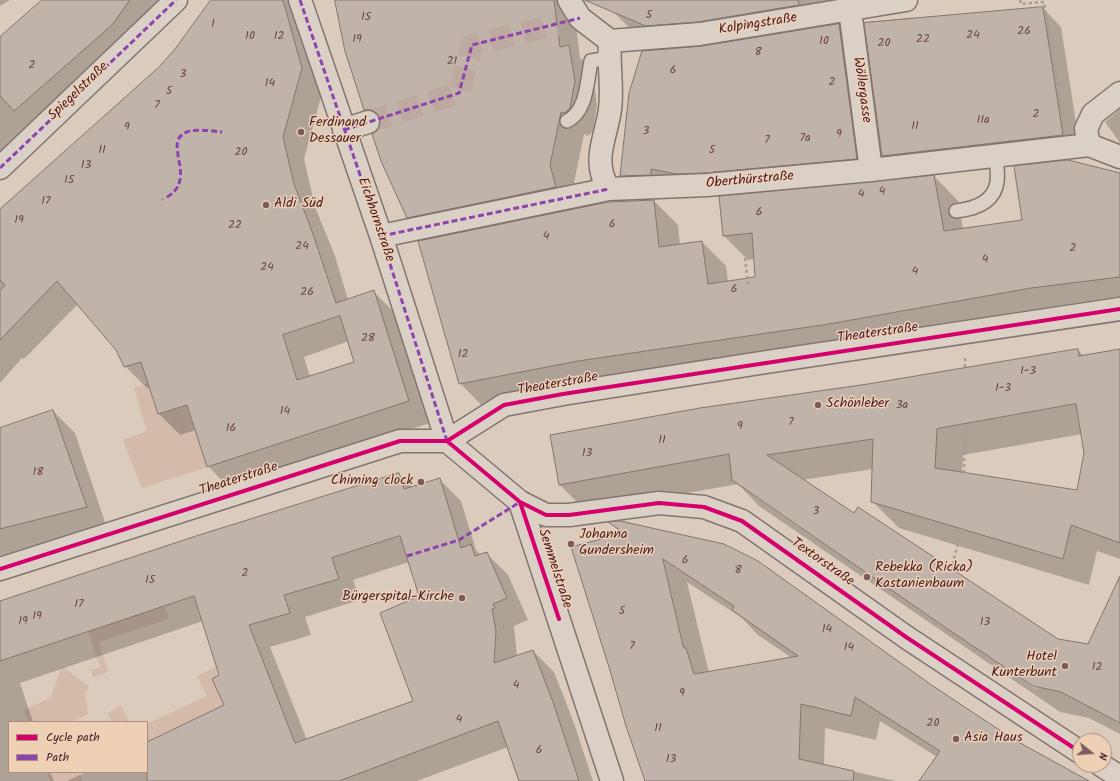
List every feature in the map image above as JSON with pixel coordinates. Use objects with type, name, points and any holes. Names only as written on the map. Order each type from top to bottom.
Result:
[{"type":"street","name":"Spiegelstraße","points":[[0,168],[176,0]]},
{"type":"street","name":"Eichhornstraße","points":[[300,0],[381,236],[446,441]]},
{"type":"street","points":[[569,0],[580,18],[609,50],[610,108],[600,161],[602,176],[610,189]]},
{"type":"street","name":"Kolpingstraße","points":[[609,50],[906,0]]},
{"type":"street","name":"Wöllergasse","points":[[850,10],[871,170]]},
{"type":"street","points":[[1089,145],[1086,129],[1093,114],[1120,93]]},
{"type":"street","points":[[344,130],[368,122]]},
{"type":"street","name":"Oberthürstraße","points":[[381,236],[610,189],[707,185],[871,170],[996,157],[1089,145],[1120,157]]},
{"type":"street","name":"Theaterstraße","points":[[0,568],[400,440],[446,441],[504,405],[563,394],[1120,309]]},
{"type":"street","points":[[446,441],[520,502]]},
{"type":"street","name":"Textorstraße","points":[[520,502],[546,515],[569,516],[659,503],[704,507],[742,521],[906,637],[1072,747]]},
{"type":"street","name":"Semmelstraße","points":[[520,502],[612,781]]},
{"type":"lane","points":[[566,121],[574,118],[582,106],[590,61],[609,50]]},
{"type":"lane","points":[[956,211],[979,207],[990,196],[997,183],[996,157]]},
{"type":"path","points":[[1020,0],[1021,4],[1044,2],[1063,120]]},
{"type":"path","points":[[161,200],[167,197]]},
{"type":"path","points":[[745,258],[748,284]]},
{"type":"path","points":[[964,424],[964,472]]},
{"type":"path","points":[[951,570],[962,529]]},
{"type":"shaded area","points":[[148,383],[158,414],[186,405],[207,467],[142,488],[123,440],[147,431],[134,388]]},
{"type":"shaded area","points":[[164,605],[169,619],[99,642],[108,672],[93,677],[91,670],[100,667],[88,631]]},
{"type":"shaded area","points":[[62,666],[89,687],[85,694],[88,714],[73,721],[28,721],[24,710],[51,697]]},
{"type":"shaded area","points":[[216,667],[225,705],[148,742],[148,724],[207,696],[197,676]]},
{"type":"shaded area","points":[[121,706],[128,721],[112,721],[108,713]]},
{"type":"shaded area","points":[[47,773],[82,773],[80,774],[83,781],[50,781]]},
{"type":"building","points":[[42,0],[130,0],[112,25],[14,111],[0,96],[0,37]]},
{"type":"building","points":[[211,0],[283,0],[302,68],[283,137],[294,184],[313,234],[336,303],[374,290],[409,401],[207,467],[187,405],[158,414],[141,362],[124,367],[116,350],[57,281],[0,340],[0,291],[5,285],[0,280],[0,209],[159,67],[175,49]],"holes":[[[340,316],[354,362],[297,380],[283,335]]]},
{"type":"building","points":[[335,0],[554,0],[560,47],[569,45],[575,81],[570,108],[564,113],[561,112],[550,165],[556,187],[407,218],[381,161],[372,134],[378,130],[380,118],[376,112],[364,110],[345,51]]},
{"type":"building","points":[[585,0],[798,0],[799,5],[698,22],[646,26]]},
{"type":"building","points":[[1043,7],[1063,135],[882,156],[864,23]]},
{"type":"building","points":[[839,24],[857,159],[706,173],[676,174],[651,169],[651,175],[620,176],[629,93],[642,51],[702,46]]},
{"type":"building","points":[[1068,160],[1120,173],[1120,277],[1031,288],[829,324],[578,361],[459,384],[418,241],[608,202],[654,200],[659,247],[702,241],[708,284],[755,277],[752,233],[723,236],[719,196],[934,175],[944,231],[1022,220],[1014,166]]},
{"type":"building","points":[[1078,349],[1079,356],[1120,349],[1120,543],[1071,525],[1063,559],[871,502],[873,439],[767,455],[854,513],[858,507],[1058,639],[1088,644],[1120,576],[1120,723],[1061,692],[1033,686],[955,634],[732,480],[729,454],[559,485],[550,435],[700,408],[868,384]],"holes":[[[1076,404],[1084,453],[1077,490],[935,468],[937,429]]]},
{"type":"building","points":[[53,410],[87,507],[0,529],[0,428]]},
{"type":"building","points":[[399,473],[404,489],[440,478],[461,548],[471,544],[475,556],[487,552],[507,598],[493,604],[495,608],[492,609],[496,631],[494,663],[533,650],[553,702],[579,781],[519,781],[498,721],[339,781],[147,781],[148,742],[224,705],[212,679],[219,675],[194,596],[0,661],[0,601],[196,536]],"holes":[[[400,536],[419,596],[380,613],[413,701],[295,743],[249,625],[290,613],[284,595],[339,579],[332,558]]]},
{"type":"building","points":[[620,521],[724,544],[758,561],[930,684],[1013,739],[1072,772],[1072,773],[1089,781],[919,781],[940,751],[855,697],[851,716],[801,704],[799,759],[854,771],[853,781],[645,781],[626,726],[571,547],[624,533],[608,522]],"holes":[[[663,559],[734,606],[732,610],[798,656],[694,674],[686,648],[684,648]]]},
{"type":"tunnel","points":[[368,122],[459,93],[472,45],[557,24]]},
{"type":"marked path","points":[[0,168],[176,0]]},
{"type":"marked path","points":[[300,0],[381,236],[447,441]]},
{"type":"marked path","points":[[344,130],[459,93],[472,45],[580,18]]},
{"type":"marked path","points":[[167,197],[176,189],[180,180],[177,150],[181,135],[194,130],[222,132]]},
{"type":"marked path","points":[[381,236],[609,189]]},
{"type":"marked path","points":[[407,556],[459,540],[520,502]]},
{"type":"cycle path","points":[[0,569],[400,441],[447,441],[504,405],[563,394],[1120,309]]},
{"type":"cycle path","points":[[447,441],[520,502],[559,619]]},
{"type":"cycle path","points":[[520,502],[546,515],[569,515],[659,503],[704,507],[742,521],[906,637],[1072,747]]},
{"type":"place","name":"Ferdinand Dessauer","points":[[301,132]]},
{"type":"place","name":"Aldi Süd","points":[[266,205]]},
{"type":"place","name":"Schönleber","points":[[818,405]]},
{"type":"place","name":"Chiming clock","points":[[421,482]]},
{"type":"place","name":"Johanna Gundersheim","points":[[571,544]]},
{"type":"place","name":"Rebekka (Ricka) Kastanienbaum","points":[[867,577]]},
{"type":"place","name":"Bürgerspital-Kirche","points":[[462,598]]},
{"type":"place","name":"Hotel Kunterbunt","points":[[1065,666]]},
{"type":"place","name":"Asia Haus","points":[[956,739]]}]
